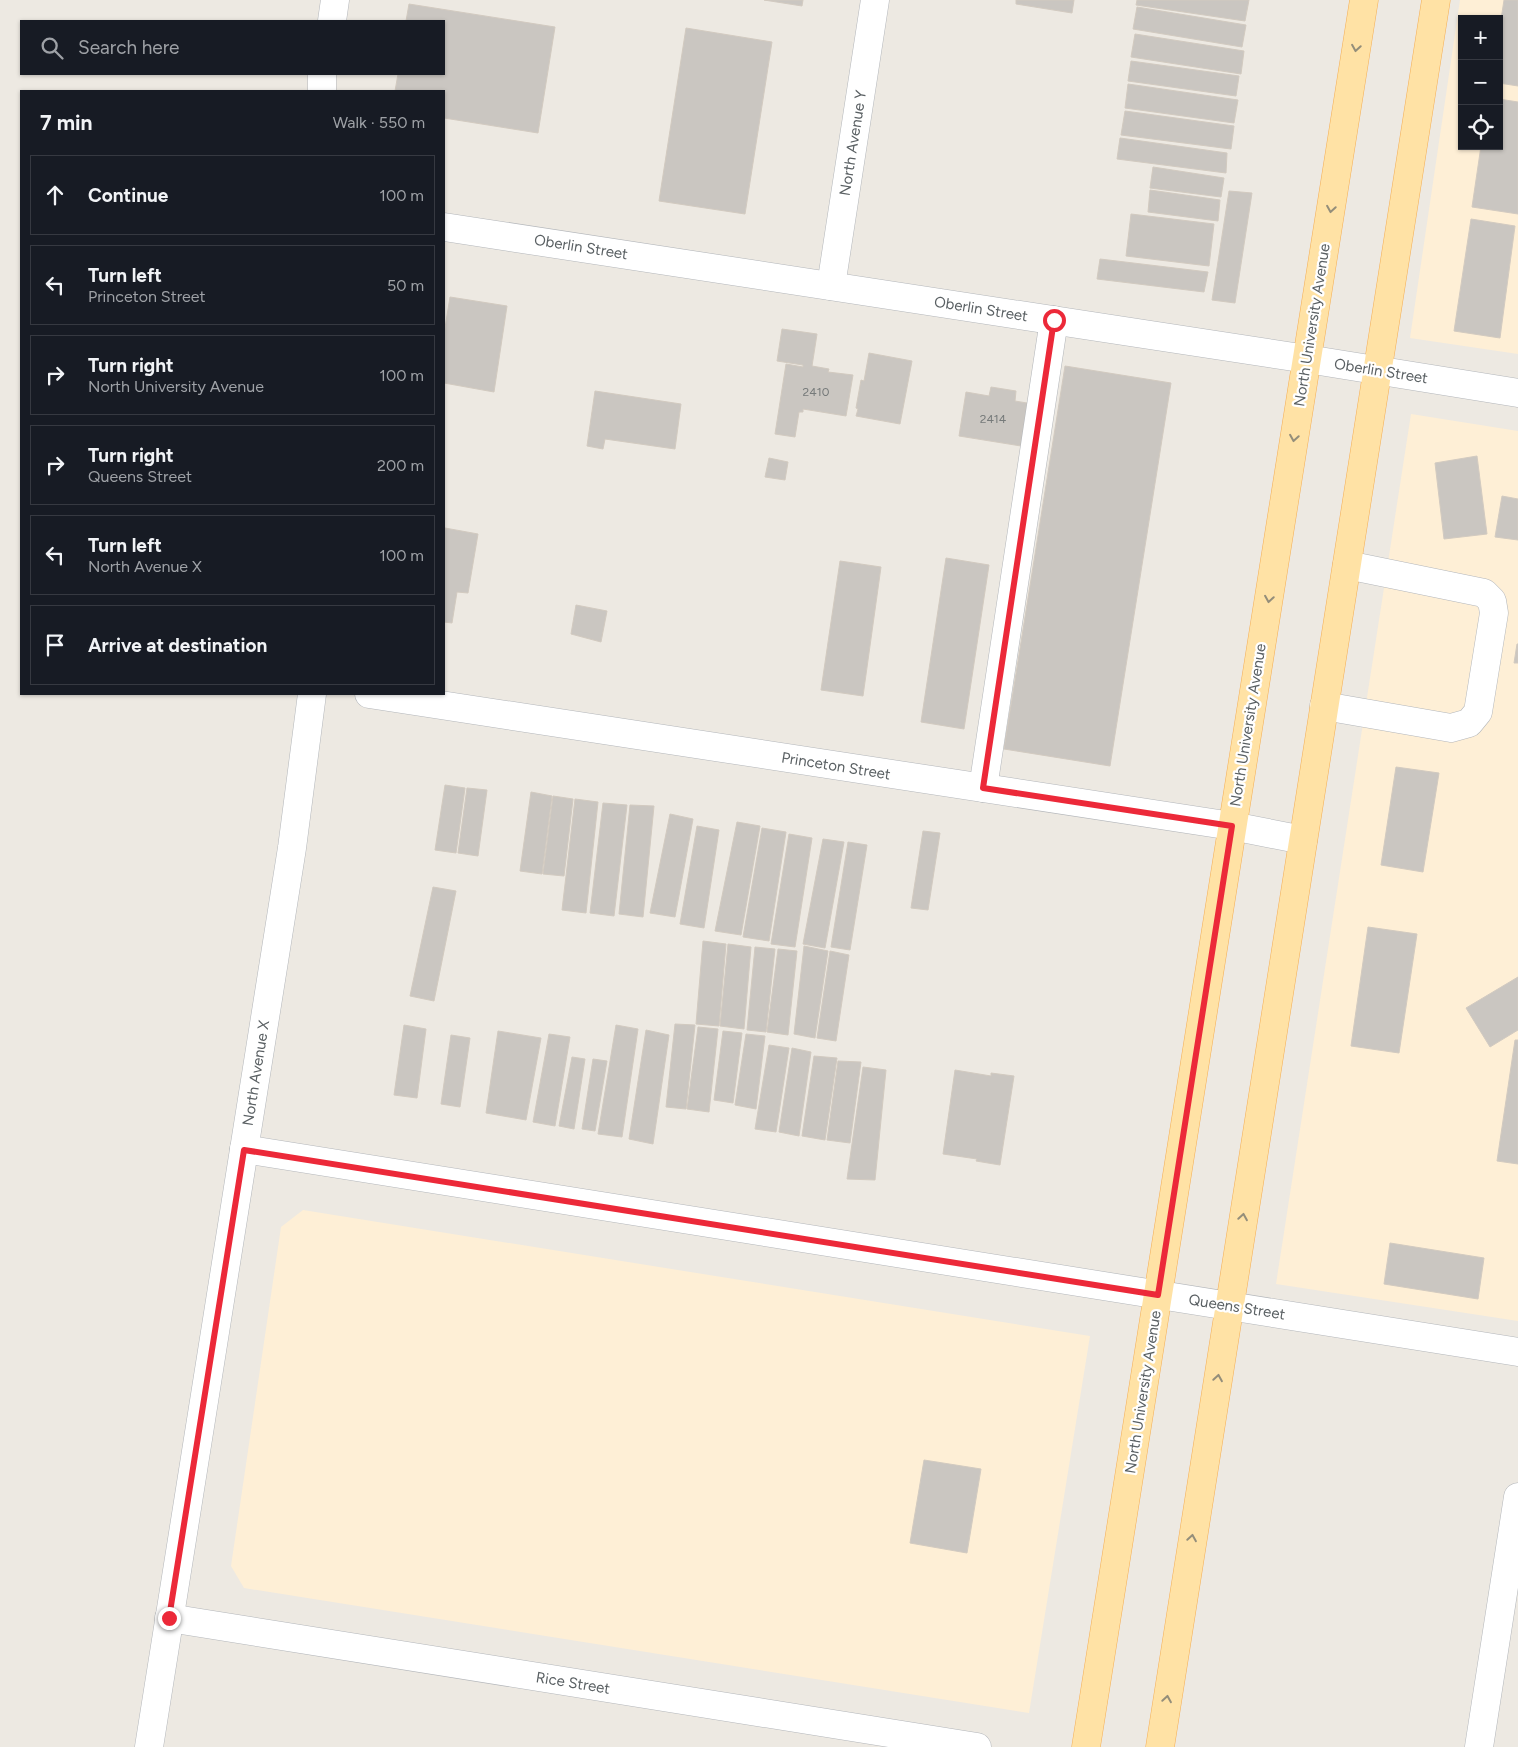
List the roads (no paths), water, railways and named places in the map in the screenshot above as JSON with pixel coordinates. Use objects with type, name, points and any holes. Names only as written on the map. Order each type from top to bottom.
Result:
[{"type":"main road","name":"North University Avenue","points":[[1086,1747],[1364,0]]},
{"type":"main road","points":[[1160,1747],[1436,0]]},
{"type":"street","points":[[332,20],[335,0]]},
{"type":"street","name":"North Avenue Y","points":[[831,286],[875,0]]},
{"type":"street","points":[[322,75],[322,90]]},
{"type":"street","name":"Oberlin Street","points":[[445,227],[1518,393]]},
{"type":"street","points":[[983,788],[1054,320]]},
{"type":"street","points":[[1324,706],[1452,728],[1469,723],[1478,712],[1494,613],[1492,601],[1484,593],[1347,565]]},
{"type":"street","name":"North Avenue X","points":[[149,1747],[292,848],[312,695]]},
{"type":"street","name":"Princeton Street","points":[[376,695],[1232,826],[1303,840]]},
{"type":"street","name":"Queens Street","points":[[244,1150],[1518,1352]]},
{"type":"street","points":[[1479,1747],[1518,1497]]},
{"type":"street","name":"Rice Street","points":[[169,1618],[977,1747]]}]
